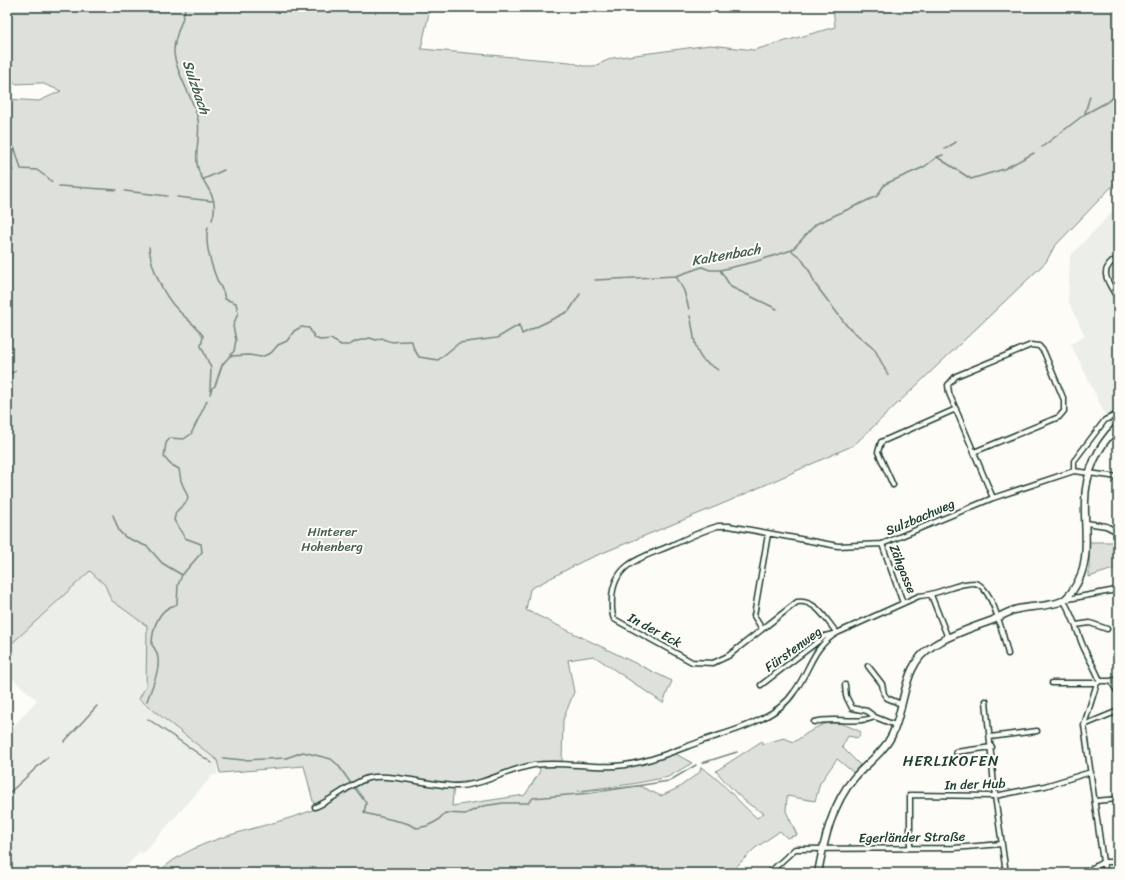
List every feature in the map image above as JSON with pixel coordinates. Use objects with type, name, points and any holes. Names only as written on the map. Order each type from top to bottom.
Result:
[{"type":"main road","points":[[818,873],[830,821],[846,788],[886,744],[895,725],[908,675],[913,664],[934,645],[948,638],[1016,610],[1064,600],[1073,590],[1083,567],[1086,553],[1084,502],[1089,474],[1103,444],[1118,426]]},
{"type":"street","points":[[1118,258],[1110,263],[1106,271],[1107,280],[1118,299]]},
{"type":"street","points":[[974,452],[1059,417],[1064,411],[1064,400],[1042,348],[1035,345],[1031,346],[953,378],[948,389],[956,409],[993,498]]},
{"type":"street","points":[[893,485],[878,452],[881,442],[956,409]]},
{"type":"street","points":[[1074,471],[1074,461],[1105,420],[1118,414]]},
{"type":"street","name":"Sulzbachweg","points":[[768,534],[838,546],[882,544],[993,498],[1074,471],[1118,477]]},
{"type":"street","points":[[1086,523],[1106,526],[1118,532]]},
{"type":"street","name":"In der Eck","points":[[768,534],[729,526],[718,526],[643,556],[630,563],[617,577],[612,586],[611,612],[614,619],[692,662],[713,663],[720,661],[797,602],[804,601],[814,605],[838,633]]},
{"type":"street","points":[[762,629],[754,616],[768,534]]},
{"type":"street","name":"Zähgasse","points":[[882,544],[903,602],[919,596],[931,595],[948,638]]},
{"type":"street","points":[[931,595],[972,582],[983,586],[998,618],[1008,654]]},
{"type":"street","points":[[1106,873],[1103,862],[1084,725],[1099,682],[1095,667],[1081,642],[1076,625],[1064,600],[1116,590],[1118,588]]},
{"type":"street","points":[[315,807],[367,778],[387,778],[458,786],[474,784],[534,765],[557,764],[614,766],[632,764],[659,757],[762,719],[790,696],[800,682],[814,655],[828,638],[903,602]]},
{"type":"street","points":[[1076,625],[1090,623],[1107,628]]},
{"type":"street","name":"Fürstenweg","points":[[761,685],[825,636],[838,633]]},
{"type":"street","points":[[868,666],[882,684],[884,694],[887,698],[901,704]]},
{"type":"street","points":[[1052,683],[1099,682],[1118,679]]},
{"type":"street","points":[[1111,681],[1118,693]]},
{"type":"street","points":[[845,685],[846,696],[852,708],[867,711],[875,717],[895,725]]},
{"type":"street","points":[[986,701],[1001,844],[1006,873]]},
{"type":"street","points":[[1084,725],[1118,711]]},
{"type":"street","points":[[814,722],[823,719],[868,720],[875,717]]},
{"type":"street","points":[[990,737],[1037,731]]},
{"type":"street","points":[[956,752],[992,747]]},
{"type":"street","name":"In der Hub","points":[[910,847],[910,795],[996,796],[1045,786],[1091,772]]},
{"type":"street","points":[[1095,802],[1118,799]]},
{"type":"street","name":"Egerländer Straße","points":[[769,873],[795,849],[910,847],[954,848],[1001,844]]},
{"type":"street","points":[[1084,873],[1103,862],[1118,862]]},
{"type":"shaded area","points":[[1118,206],[1118,421],[1111,427],[1071,344],[1085,336],[1068,301],[1070,256]]},
{"type":"shaded area","points":[[90,571],[105,585],[111,600],[147,626],[146,686],[139,699],[217,760],[217,775],[213,775],[143,853],[136,852],[138,854],[120,873],[7,873],[7,734],[37,700],[7,674],[7,648]]},
{"type":"green space","name":"Hinterer Hohenberg","points":[[7,7],[432,7],[429,13],[421,49],[570,62],[583,66],[594,66],[613,58],[710,45],[754,50],[835,27],[833,7],[1118,7],[1118,180],[1054,247],[1046,262],[854,445],[727,502],[583,561],[530,589],[526,610],[672,681],[663,703],[594,656],[568,660],[574,692],[563,720],[562,762],[525,765],[481,780],[454,783],[452,806],[525,795],[540,771],[539,766],[612,767],[674,753],[692,763],[668,777],[632,784],[578,791],[640,786],[661,796],[678,788],[700,772],[701,767],[716,778],[757,818],[764,813],[744,800],[716,771],[762,741],[763,744],[784,738],[794,742],[819,726],[833,723],[841,724],[861,732],[858,738],[848,736],[842,747],[860,765],[854,773],[837,759],[820,783],[815,801],[787,796],[786,811],[797,835],[787,838],[780,831],[754,849],[730,873],[158,873],[173,860],[212,841],[315,809],[304,766],[220,773],[217,760],[139,699],[146,686],[147,626],[111,600],[105,585],[90,571],[7,648],[7,527],[12,507],[7,500],[7,376],[16,371],[7,374],[7,99],[39,101],[61,91],[41,83],[14,84],[10,64],[7,63]]},
{"type":"green space","points":[[1116,535],[1118,535],[1118,570],[1110,570],[1089,577],[1089,542],[1115,542]]},
{"type":"waterway","name":"Sulzbach","points":[[185,7],[174,45],[175,59],[198,120],[199,133],[197,166],[213,199],[214,212],[212,220]]},
{"type":"waterway","name":"Kaltenbach","points":[[1114,65],[1118,64]]},
{"type":"waterway","name":"Kaltenbach","points":[[1042,147],[1085,114],[1118,94]]},
{"type":"waterway","points":[[1085,113],[1090,96]]},
{"type":"waterway","points":[[945,149],[956,142]]},
{"type":"waterway","points":[[7,143],[15,149],[21,169],[37,170],[45,176]]},
{"type":"waterway","points":[[7,157],[15,149]]},
{"type":"waterway","name":"Kaltenbach","points":[[595,280],[676,276],[702,267],[710,270],[720,270],[754,262],[792,250],[816,224],[877,196],[885,184],[924,167],[937,157],[971,179],[1004,169],[1034,153]]},
{"type":"waterway","name":"Kaltenbach","points":[[937,157],[943,155]]},
{"type":"waterway","points":[[7,173],[13,170]]},
{"type":"waterway","points":[[204,179],[224,170]]},
{"type":"waterway","points":[[47,177],[52,182]]},
{"type":"waterway","points":[[59,186],[117,190]]},
{"type":"waterway","points":[[125,191],[167,196]]},
{"type":"waterway","points":[[177,197],[212,201]]},
{"type":"waterway","name":"Sulzbach","points":[[208,227],[207,240],[213,269],[225,299],[236,303],[238,313],[233,326],[236,340],[234,351],[222,365],[215,386],[212,388],[210,394]]},
{"type":"waterway","points":[[149,247],[155,272],[167,296],[177,309],[203,336],[201,346],[211,368],[210,390]]},
{"type":"waterway","points":[[792,251],[801,258],[810,272],[815,284],[847,326],[875,350],[888,375]]},
{"type":"waterway","points":[[720,270],[731,287],[777,309]]},
{"type":"waterway","points":[[676,276],[684,291],[689,309]]},
{"type":"waterway","name":"Kaltenbach","points":[[231,356],[249,355],[261,357],[271,353],[278,345],[287,341],[294,331],[301,327],[309,328],[315,338],[320,340],[331,339],[341,345],[349,345],[357,341],[370,338],[376,340],[382,338],[393,342],[412,341],[413,347],[419,357],[438,360],[459,343],[497,338],[519,325],[522,334],[569,311],[580,294]]},
{"type":"waterway","points":[[690,316],[695,344],[699,355],[702,359],[718,370]]},
{"type":"waterway","name":"Sulzbach","points":[[147,701],[155,680],[158,665],[156,651],[152,645],[156,625],[160,615],[169,607],[177,604],[178,585],[182,575],[202,552],[201,544],[185,538],[174,520],[176,512],[187,501],[188,497],[181,481],[179,469],[170,464],[164,457],[166,443],[170,438],[184,439],[191,434],[207,401]]},
{"type":"waterway","points":[[113,515],[119,531],[125,537],[148,547],[162,563],[182,575]]},
{"type":"waterway","name":"Sulzbach","points":[[64,742],[97,706]]},
{"type":"waterway","points":[[148,719],[212,763]]},
{"type":"waterway","points":[[223,758],[243,760],[286,758],[303,752],[331,759],[338,765],[350,782]]},
{"type":"waterway","points":[[702,763],[737,752]]},
{"type":"waterway","name":"Sulzbach","points":[[7,795],[48,757]]},
{"type":"waterway","points":[[355,788],[366,803],[364,813],[406,823],[417,828],[427,826],[437,821],[445,813],[465,814],[483,806],[503,803],[528,803],[533,798],[590,793],[669,781],[696,765]]},
{"type":"district","name":"HERLIKOFEN","points":[[951,761]]}]
